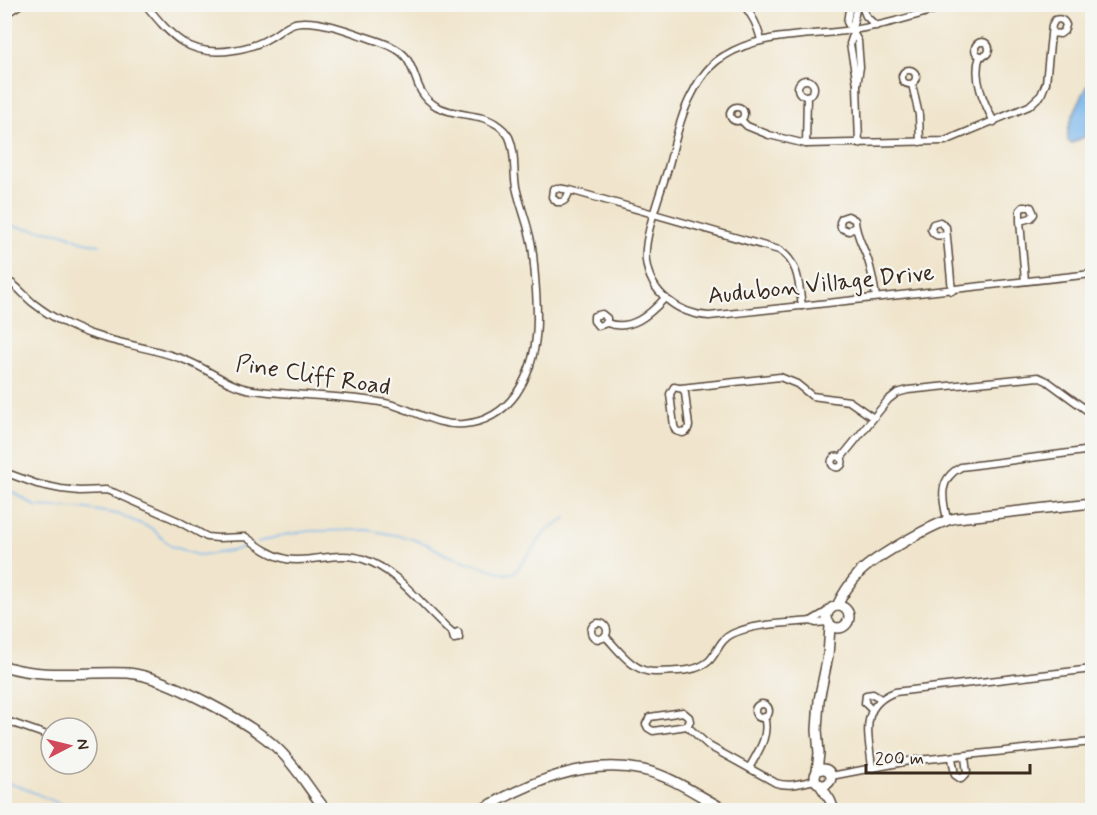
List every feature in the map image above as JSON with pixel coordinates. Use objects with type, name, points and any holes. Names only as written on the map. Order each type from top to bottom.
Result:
[{"type":"street","points":[[4,15],[21,4]]},
{"type":"street","name":"Pine Cliff Road","points":[[4,279],[12,282],[33,303],[66,324],[106,339],[184,360],[234,385],[249,389],[388,403],[448,424],[459,425],[478,422],[497,413],[517,392],[533,356],[538,313],[532,239],[516,186],[508,134],[489,120],[452,114],[435,105],[420,93],[407,59],[400,51],[362,35],[302,22],[288,25],[271,38],[252,47],[209,52],[195,50],[177,40],[145,4]]},
{"type":"street","points":[[743,4],[757,24],[761,40]]},
{"type":"street","points":[[850,4],[847,20],[858,41],[860,67],[857,85],[859,144]]},
{"type":"street","points":[[853,32],[859,4]]},
{"type":"street","points":[[859,4],[876,26]]},
{"type":"street","name":"Audubon Village Drive","points":[[954,4],[853,32],[761,40],[740,46],[720,58],[691,95],[680,128],[648,237],[646,260],[652,280],[665,298],[685,312],[709,316],[1092,274]]},
{"type":"street","points":[[741,120],[747,126],[769,135],[806,144],[945,141],[1029,106],[1041,95],[1046,83],[1052,33]]},
{"type":"street","points":[[980,56],[977,69],[980,87],[994,122]]},
{"type":"street","points":[[912,84],[919,115],[920,142]]},
{"type":"street","points":[[806,144],[807,96]]},
{"type":"street","points":[[570,190],[783,253],[795,269],[802,306]]},
{"type":"street","points":[[1020,221],[1031,218],[1034,212],[1031,207],[1021,208],[1019,213],[1025,281]]},
{"type":"street","points":[[946,235],[933,234],[931,229],[933,224],[942,223],[946,227],[952,291]]},
{"type":"street","points":[[853,228],[868,260],[876,297]]},
{"type":"street","points":[[607,322],[614,325],[636,322],[648,315],[665,298]]},
{"type":"street","points":[[681,388],[685,393],[689,426],[687,431],[680,434],[674,429],[670,394],[674,387],[780,377],[798,384],[812,396],[849,401],[872,417]]},
{"type":"street","points":[[841,458],[872,417],[892,397],[908,390],[1032,377],[1047,381],[1092,414]]},
{"type":"street","points":[[947,519],[942,501],[943,488],[951,474],[961,467],[1092,450]]},
{"type":"street","points":[[4,472],[37,484],[61,489],[106,490],[176,520],[207,537],[246,537],[260,548],[286,559],[299,560],[349,555],[366,560],[388,573],[409,590],[453,634]]},
{"type":"street","points":[[834,810],[823,777],[819,753],[819,700],[828,656],[833,649],[833,609],[846,588],[867,567],[947,519],[1092,502]]},
{"type":"street","points":[[810,621],[832,626],[848,622],[848,597],[852,584]]},
{"type":"street","points":[[605,636],[634,666],[648,672],[695,668],[710,660],[725,638],[741,630],[810,621],[833,609],[847,611]]},
{"type":"street","points":[[4,666],[38,672],[135,674],[145,676],[209,704],[263,737],[279,750],[326,810]]},
{"type":"street","points":[[872,768],[868,728],[871,710],[881,699],[895,692],[1092,669]]},
{"type":"street","points":[[871,710],[864,703],[866,695],[873,694],[881,699]]},
{"type":"street","points":[[683,712],[689,717],[690,721],[687,726],[653,731],[646,723],[650,717],[683,712]]},
{"type":"street","points":[[749,768],[763,743],[766,732],[765,717]]},
{"type":"street","points":[[4,720],[39,732]]},
{"type":"street","points":[[687,726],[709,746],[783,785],[909,761],[965,757],[1092,742]]},
{"type":"street","points":[[952,758],[955,775],[961,779],[967,773],[965,757]]},
{"type":"street","points":[[481,810],[535,783],[562,773],[620,767],[644,770],[666,778],[726,810]]},
{"type":"water","points":[[1092,77],[1092,133],[1072,143],[1068,141],[1069,126]]},
{"type":"waterway","points":[[4,225],[66,234],[81,241],[100,245]]},
{"type":"waterway","points":[[4,490],[13,492],[35,506],[81,508],[117,514],[151,528],[171,546],[197,555],[235,550],[250,544]]},
{"type":"waterway","points":[[258,542],[309,531],[368,530],[406,537],[429,545],[446,555],[506,574],[515,572],[547,530],[566,518]]},
{"type":"waterway","points":[[4,782],[67,806],[89,810]]}]
